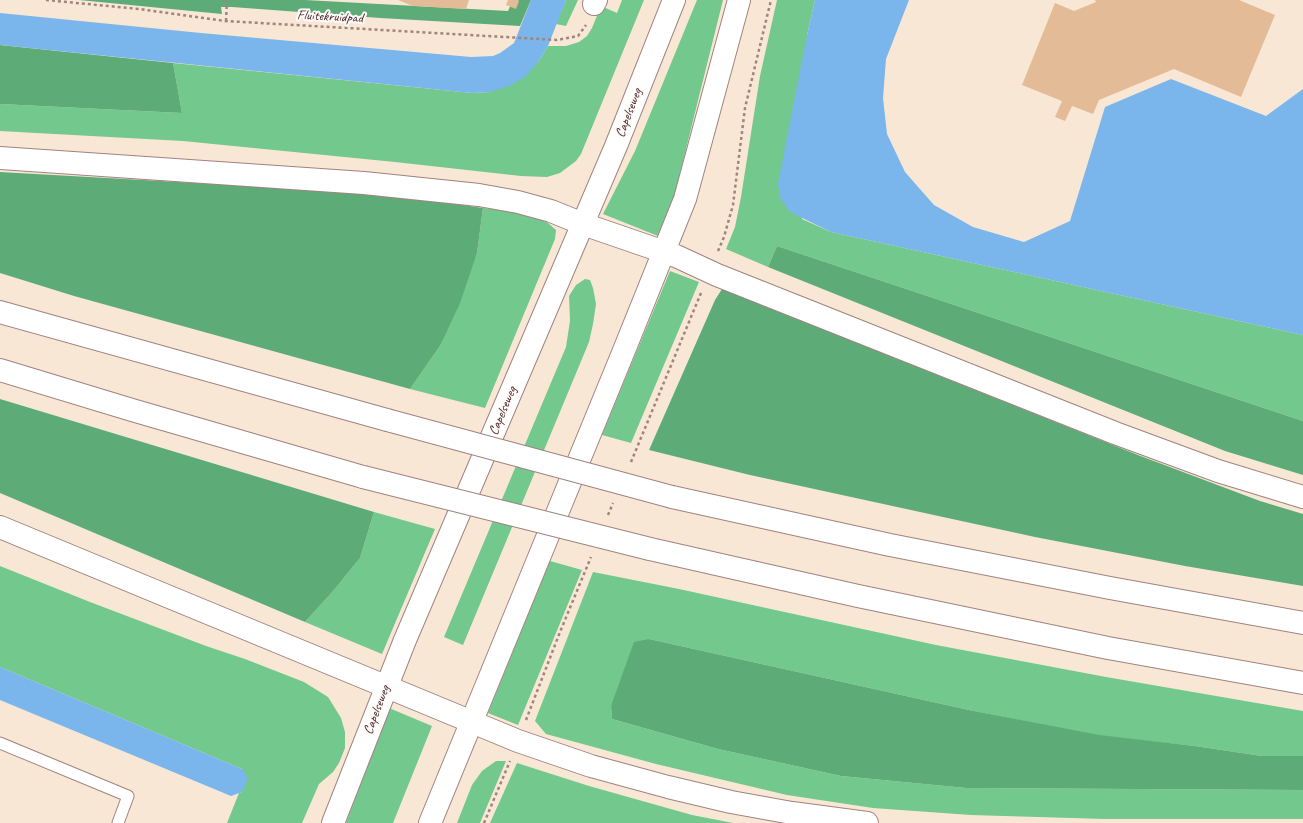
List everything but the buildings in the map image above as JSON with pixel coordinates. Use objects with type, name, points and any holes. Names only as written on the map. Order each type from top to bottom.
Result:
[{"type":"main road","name":"Capelseweg","points":[[333,823],[386,686],[616,146],[674,0]]},
{"type":"main road","points":[[430,823],[685,199],[739,0]]},
{"type":"main road","points":[[0,158],[364,183],[471,194],[518,202],[551,211],[583,224],[664,252],[1123,435],[1218,471],[1303,497]]},
{"type":"main road","points":[[0,312],[387,420],[672,497],[890,545],[1110,588],[1303,622]]},
{"type":"main road","points":[[0,370],[363,477],[650,549],[858,596],[1108,648],[1303,683]]},
{"type":"main road","points":[[0,527],[518,741],[584,763],[668,787],[731,802],[792,813],[867,823]]},
{"type":"lane","points":[[0,743],[128,796],[118,823]]},
{"type":"path","name":"Fluitekruidpad","points":[[46,0],[226,21],[557,40],[578,36],[587,24],[595,2]]},
{"type":"path","points":[[226,0],[226,21]]},
{"type":"path","points":[[709,271],[724,237],[733,205],[745,108],[771,0]]},
{"type":"green space","points":[[79,0],[305,0],[508,11],[513,0],[531,0],[520,26],[380,18],[232,7],[221,7],[222,14]]},
{"type":"green space","points":[[566,0],[578,0],[566,26],[556,24]]},
{"type":"green space","points":[[622,0],[644,0],[581,154],[576,161],[560,173],[547,177],[521,176],[183,141],[0,131],[0,104],[182,113],[173,63],[472,93],[490,92],[538,62],[548,46],[566,46],[579,42],[587,36],[592,28],[601,6],[617,13]]},
{"type":"green space","points":[[697,0],[723,0],[674,197],[658,236],[603,214],[635,151]]},
{"type":"green space","points":[[777,0],[815,0],[807,35],[802,219],[831,232],[1303,335],[1303,421],[777,246],[768,267],[726,249],[735,227],[760,76]]},
{"type":"green space","points":[[0,45],[173,63],[182,113],[0,104]]},
{"type":"green space","points":[[0,172],[267,187],[415,198],[483,208],[477,253],[460,303],[440,346],[410,389],[74,296],[0,273]]},
{"type":"green space","points":[[483,208],[527,213],[548,223],[556,230],[555,239],[485,408],[410,389],[440,346],[477,253]]},
{"type":"green space","points":[[777,246],[1303,421],[1303,475],[1225,451],[768,267]]},
{"type":"green space","points":[[670,271],[699,282],[631,443],[602,435]]},
{"type":"green space","points":[[585,279],[590,280],[596,304],[589,342],[463,645],[444,637],[566,347],[570,321],[569,296],[576,285]]},
{"type":"green space","points":[[722,289],[1138,455],[1260,501],[1303,514],[1303,586],[1185,566],[1035,537],[750,475],[649,450],[715,300]]},
{"type":"green space","points":[[0,399],[374,512],[360,558],[305,622],[0,493]]},
{"type":"green space","points":[[374,512],[435,529],[382,654],[305,622],[360,558]]},
{"type":"green space","points":[[550,561],[582,570],[518,725],[488,713]]},
{"type":"green space","points":[[0,566],[90,602],[304,682],[328,697],[341,718],[345,732],[345,748],[339,763],[333,772],[319,784],[302,823],[227,823],[239,793],[242,792],[242,769],[0,667]]},
{"type":"green space","points":[[593,572],[679,589],[936,645],[1106,677],[1303,711],[1303,756],[1262,756],[1195,746],[1099,736],[969,710],[649,639],[611,706],[612,719],[718,749],[841,776],[966,788],[1303,790],[1303,819],[1105,819],[971,815],[873,808],[787,795],[656,764],[546,734],[535,721]]},
{"type":"green space","points":[[649,639],[969,710],[1099,735],[1195,746],[1262,756],[1303,756],[1303,790],[966,788],[841,776],[718,749],[612,719],[611,706],[634,642]]},
{"type":"green space","points":[[389,708],[432,726],[393,823],[346,823]]},
{"type":"green space","points":[[496,761],[506,761],[480,823],[457,823],[472,785],[482,771]]},
{"type":"green space","points":[[517,763],[589,786],[692,815],[733,823],[490,823]]},
{"type":"water","points":[[531,0],[566,0],[548,46],[538,62],[525,77],[509,86],[490,92],[472,93],[0,45],[0,13],[201,33],[471,57],[493,56],[514,43]]},
{"type":"water","points":[[815,0],[909,0],[886,59],[883,98],[887,134],[905,172],[934,205],[973,227],[1024,242],[1070,221],[1105,107],[1171,79],[1266,116],[1303,89],[1303,335],[831,232],[790,212],[780,198],[778,184]]},
{"type":"water","points":[[0,667],[242,769],[248,778],[242,792],[231,796],[0,700]]}]
